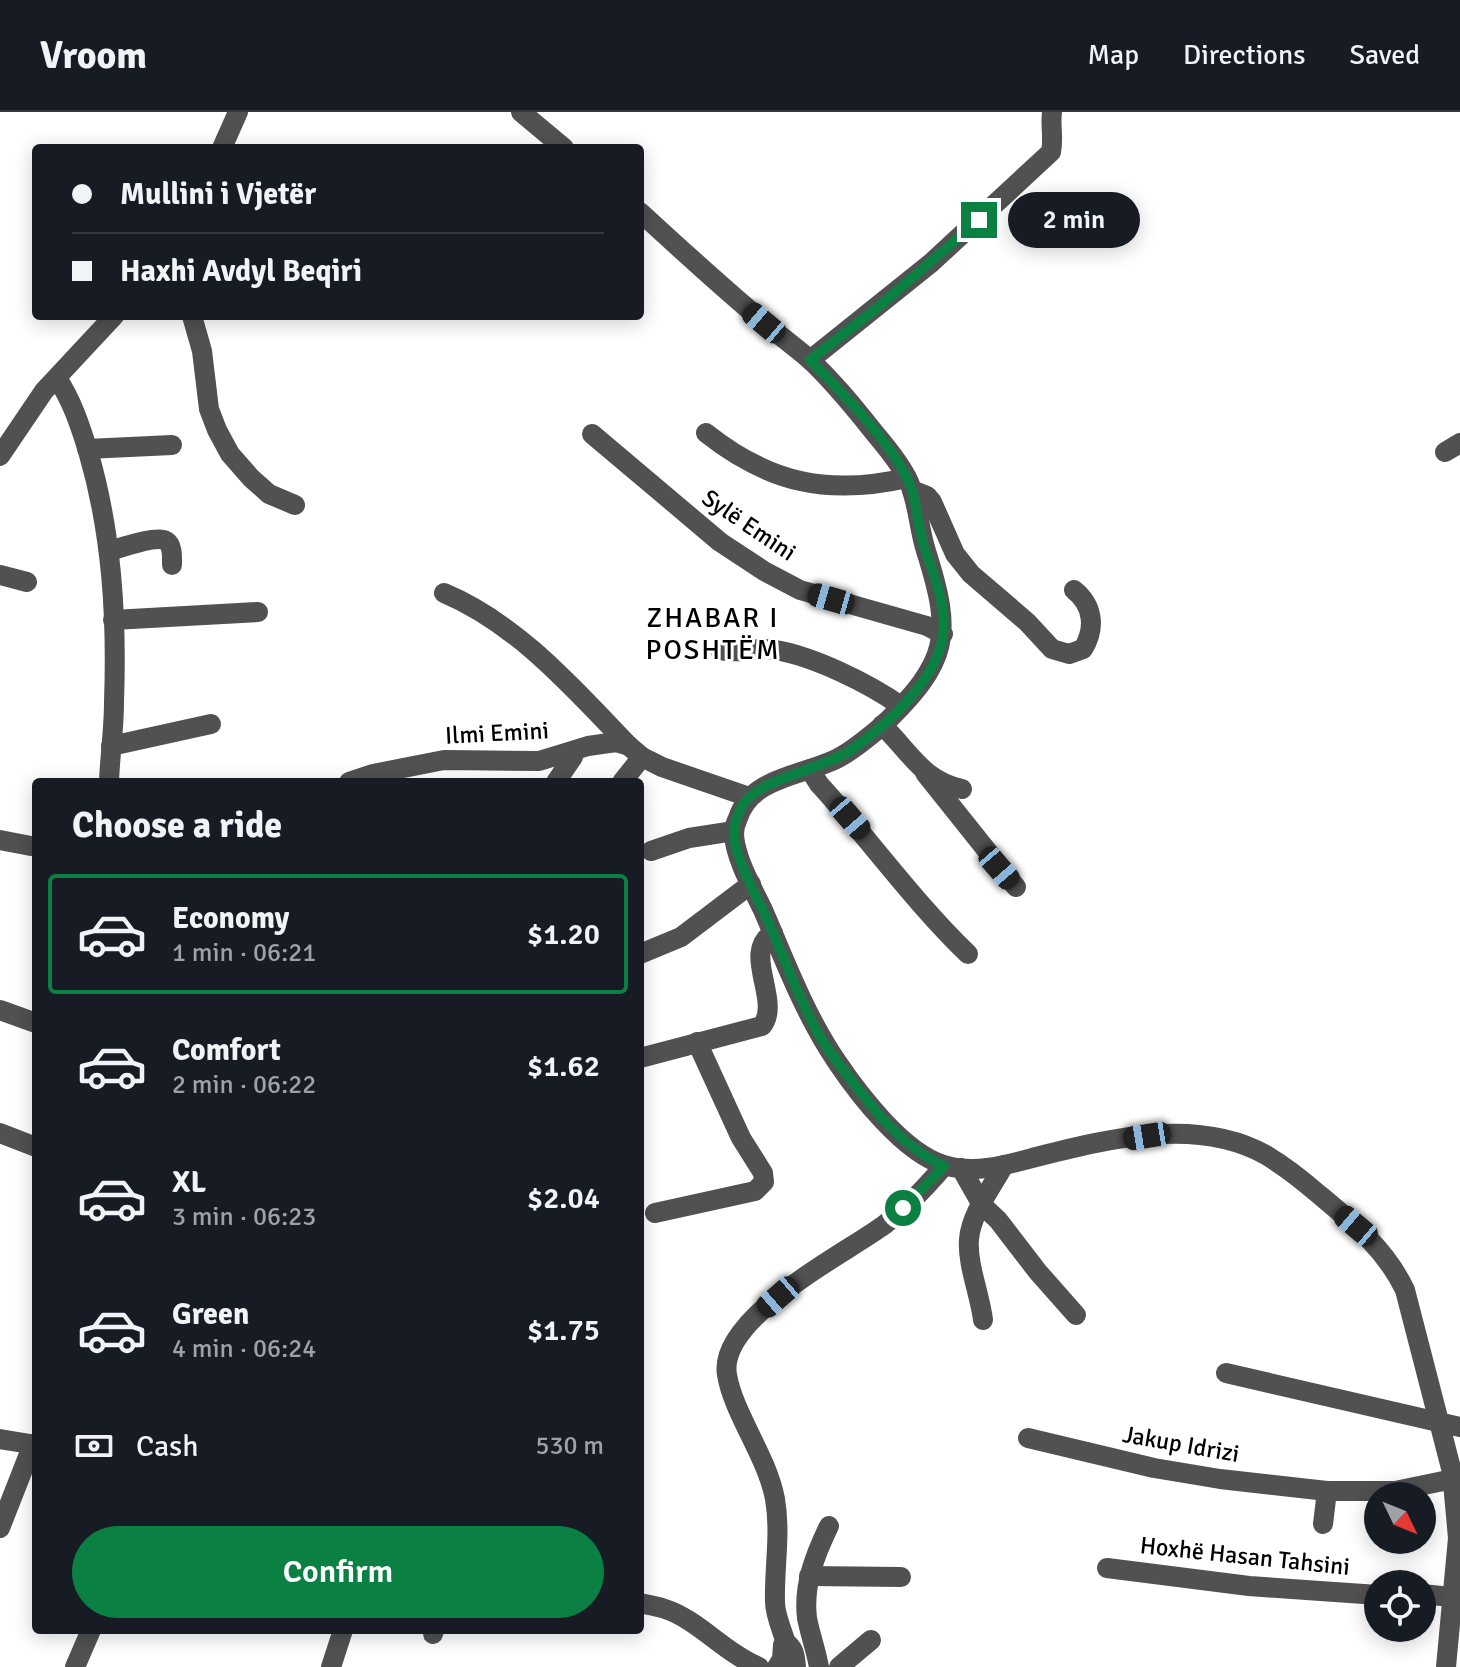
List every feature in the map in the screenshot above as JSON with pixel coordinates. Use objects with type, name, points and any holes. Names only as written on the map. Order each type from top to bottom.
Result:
[{"type":"street","points":[[224,144],[238,112]]},
{"type":"street","points":[[521,112],[559,144]]},
{"type":"street","points":[[810,360],[931,263],[1051,152],[1054,141],[1050,123],[1052,112]]},
{"type":"street","points":[[644,216],[810,360],[847,398],[893,456],[909,484],[939,593],[943,634],[936,661],[882,725],[839,757],[776,781],[749,797],[742,805],[734,831],[738,852],[803,1003],[840,1066],[877,1112],[910,1146],[953,1167],[1076,1315]]},
{"type":"street","points":[[0,456],[33,406],[110,320]]},
{"type":"street","points":[[193,320],[205,366],[209,409],[230,454],[269,494],[295,505]]},
{"type":"street","points":[[57,378],[76,412],[98,486],[109,551],[114,703],[109,778]]},
{"type":"street","points":[[706,433],[760,469],[794,481],[821,485],[909,484],[932,502],[955,554],[971,574],[1027,622],[1052,649],[1069,654],[1083,649],[1092,628],[1086,602],[1074,590]]},
{"type":"street","name":"Sylë Emini","points":[[592,434],[720,542],[764,571],[800,590],[927,626],[943,634]]},
{"type":"street","points":[[87,449],[172,445]]},
{"type":"street","points":[[109,551],[157,539],[166,541],[171,547],[172,565]]},
{"type":"street","points":[[0,575],[27,582]]},
{"type":"street","points":[[444,593],[472,605],[517,637],[635,752],[624,778]]},
{"type":"street","points":[[113,620],[258,612]]},
{"type":"street","points":[[720,650],[740,654],[774,649],[806,658],[901,706]]},
{"type":"street","points":[[111,746],[211,724]]},
{"type":"street","points":[[882,725],[925,773],[1016,887]]},
{"type":"street","name":"Ilmi Emini","points":[[361,778],[444,760],[539,761],[610,742],[702,783],[749,797]]},
{"type":"street","points":[[559,778],[573,757],[573,752]]},
{"type":"street","points":[[810,770],[933,919],[968,954]]},
{"type":"street","points":[[925,773],[941,783],[962,789]]},
{"type":"street","points":[[651,851],[689,838],[734,831]]},
{"type":"street","points":[[0,840],[31,846]]},
{"type":"street","points":[[644,952],[681,937],[751,884]]},
{"type":"street","points":[[644,1057],[755,1028],[766,1022],[768,1005],[762,945],[773,933]]},
{"type":"street","points":[[0,1010],[32,1022]]},
{"type":"street","points":[[655,1213],[755,1191],[764,1182],[763,1173],[735,1127],[697,1042]]},
{"type":"street","points":[[0,1133],[32,1145]]},
{"type":"street","points":[[796,1667],[775,1605],[779,1525],[775,1499],[761,1455],[727,1372],[729,1354],[739,1336],[778,1297],[838,1252],[883,1225],[953,1167],[1004,1165],[1093,1144],[1168,1134],[1219,1138],[1264,1154],[1356,1226],[1378,1246],[1394,1267],[1405,1290],[1451,1425],[1459,1538],[1446,1667]]},
{"type":"street","points":[[983,1320],[969,1237],[1004,1165]]},
{"type":"street","points":[[1226,1373],[1451,1425]]},
{"type":"street","name":"Jakup Idrizi","points":[[1028,1438],[1154,1468],[1327,1491],[1395,1491],[1453,1476]]},
{"type":"street","points":[[0,1439],[32,1445]]},
{"type":"street","points":[[0,1528],[32,1450]]},
{"type":"street","points":[[1453,1476],[1460,1452]]},
{"type":"street","points":[[1323,1524],[1327,1491]]},
{"type":"street","points":[[819,1667],[806,1605],[809,1576],[829,1526]]},
{"type":"street","name":"Hoxhë Hasan Tahsini","points":[[1107,1568],[1249,1586],[1364,1594]]},
{"type":"street","points":[[809,1576],[901,1577]]},
{"type":"street","points":[[1436,1595],[1451,1597]]},
{"type":"street","points":[[644,1604],[667,1609],[737,1656],[759,1667]]},
{"type":"street","points":[[75,1667],[89,1634]]},
{"type":"street","points":[[331,1667],[342,1634]]},
{"type":"street","points":[[839,1667],[871,1640]]},
{"type":"street","points":[[777,1667],[786,1643]]},
{"type":"district","name":"ZHABAR I POSHTËM","points":[[713,633]]},
{"type":"route","points":[[903,1208],[944,1166],[910,1146],[877,1112],[821,1037],[751,884],[738,852],[734,831],[742,805],[749,797],[776,781],[839,757],[864,741],[901,706],[936,661],[943,634],[939,593],[907,478],[847,398],[810,360],[877,308],[979,220]]}]
